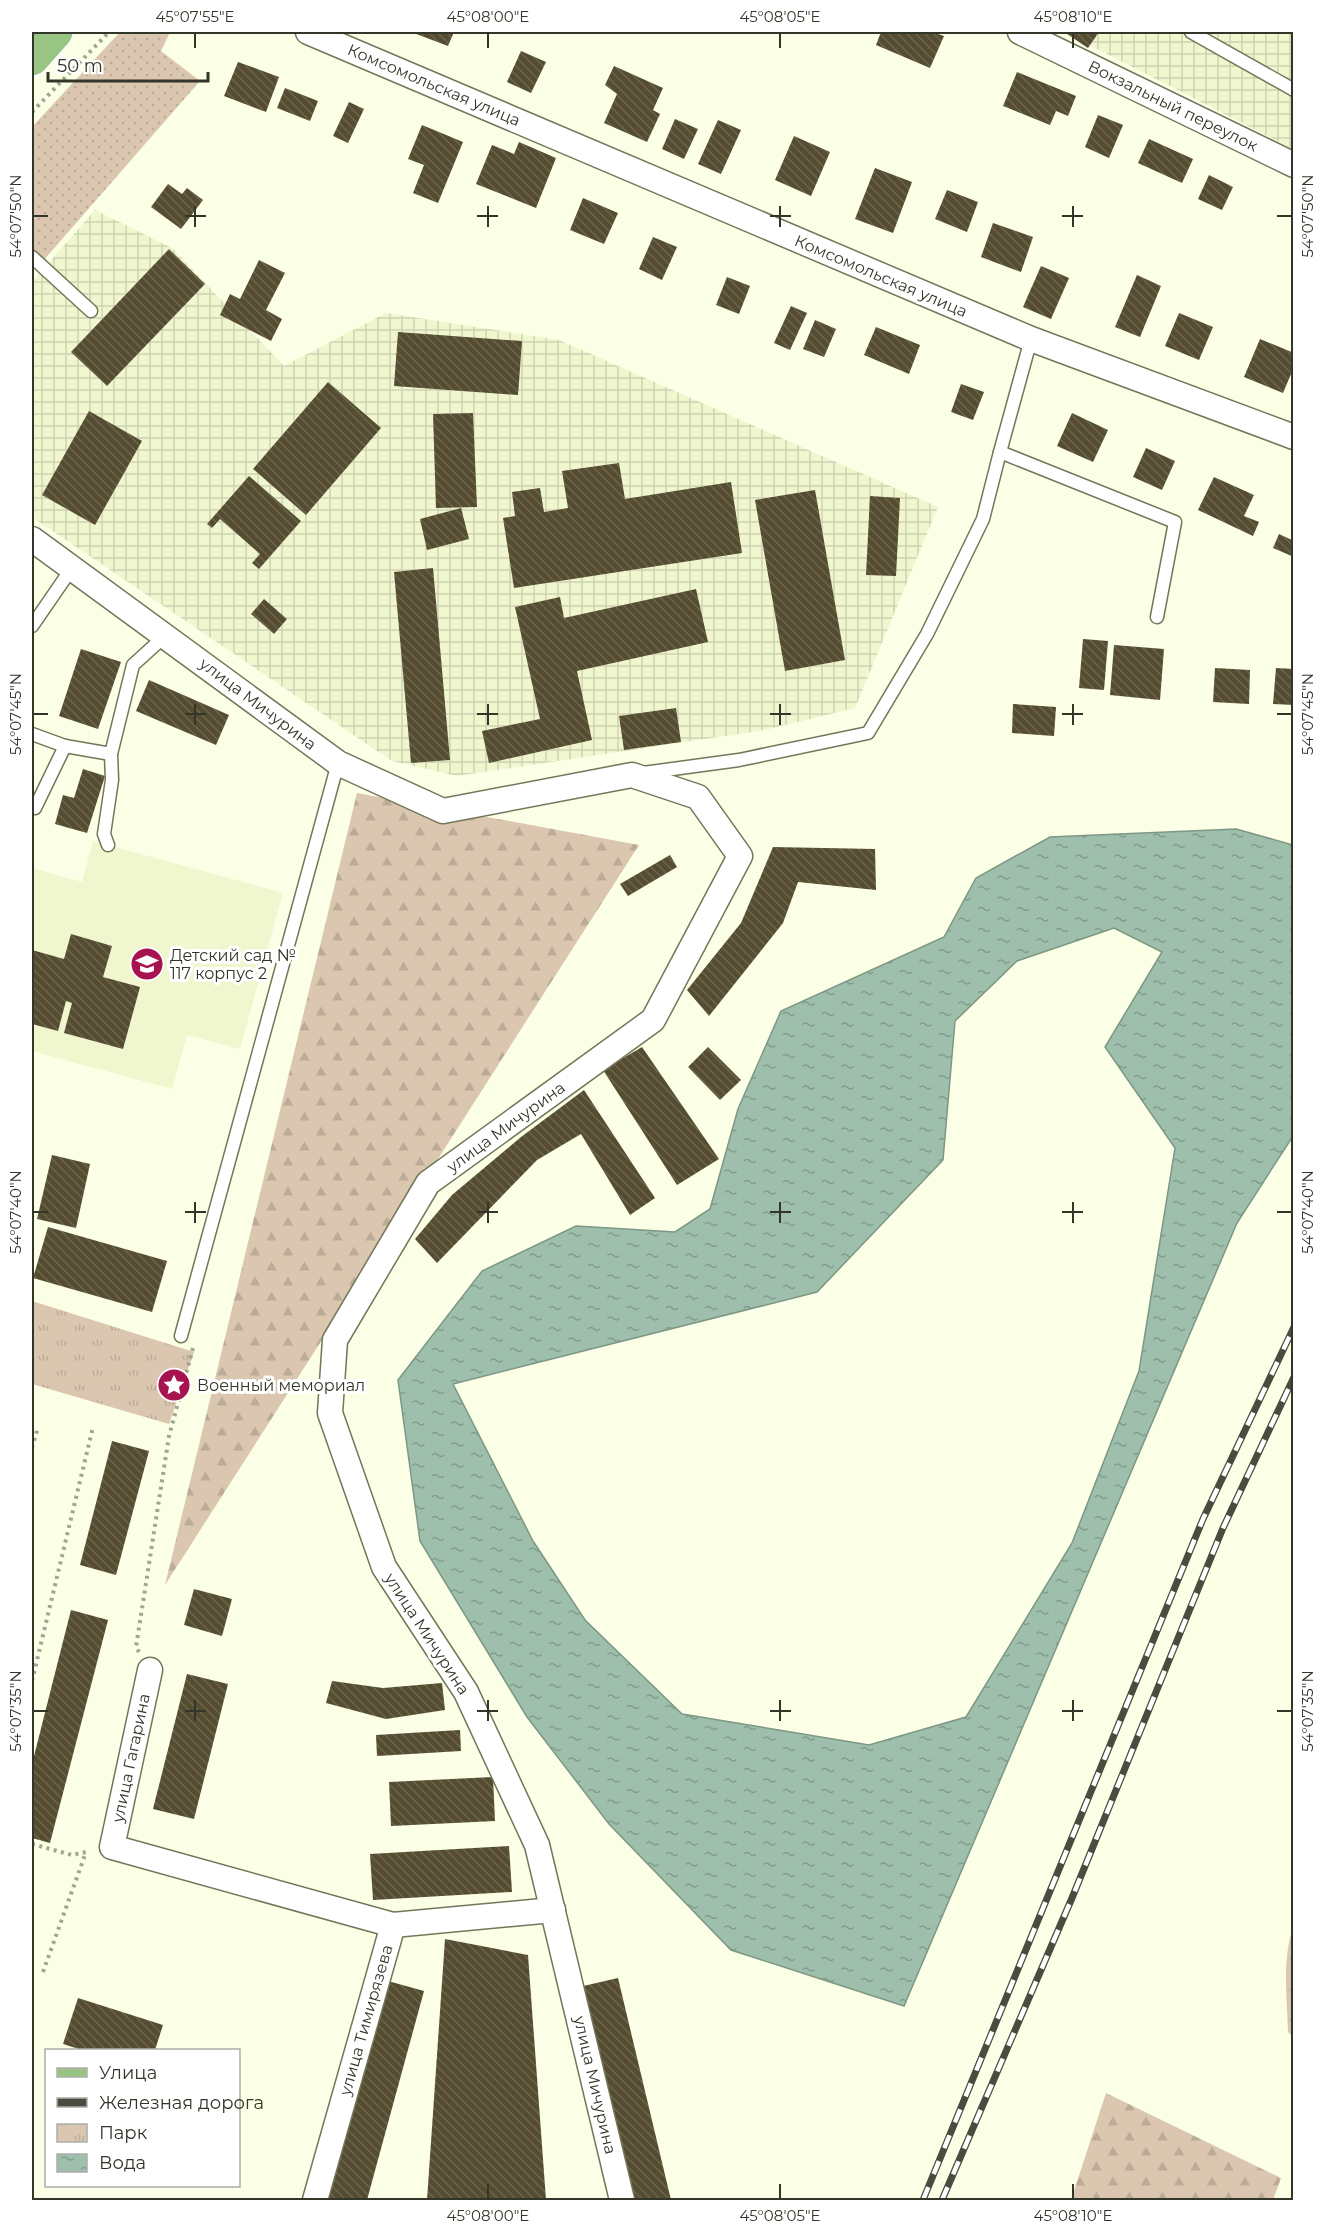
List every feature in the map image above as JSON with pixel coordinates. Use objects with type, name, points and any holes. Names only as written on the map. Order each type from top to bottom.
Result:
[{"type":"main road","points":[[32,59],[56,32]]},
{"type":"street","name":"Комсомольская улица","points":[[308,32],[1031,339],[1293,437]]},
{"type":"street","name":"Вокзальный переулок","points":[[1025,33],[1293,165]]},
{"type":"street","name":"улица Мичурина","points":[[32,538],[338,763],[443,812],[632,775],[698,797],[740,856],[653,1020],[428,1183],[335,1340],[330,1413],[384,1567],[466,1692],[537,1845],[622,2200]]},
{"type":"street","name":"улица Гагарина","points":[[112,1847],[150,1670]]},
{"type":"street","points":[[112,1847],[393,1925]]},
{"type":"street","name":"улица Тимирязева","points":[[315,2200],[393,1925],[553,1910]]},
{"type":"lane","points":[[1191,32],[1293,90]]},
{"type":"lane","points":[[32,257],[91,311]]},
{"type":"lane","points":[[632,775],[739,760],[868,733],[927,634],[983,519],[1031,339]]},
{"type":"lane","points":[[1000,452],[1175,522],[1157,617]]},
{"type":"lane","points":[[32,626],[72,568]]},
{"type":"lane","points":[[108,845],[104,834],[112,780],[111,754],[134,665],[166,635]]},
{"type":"lane","points":[[32,734],[65,746],[111,754]]},
{"type":"lane","points":[[32,808],[35,807],[65,746]]},
{"type":"lane","points":[[181,1336],[338,763]]},
{"type":"path","points":[[32,112],[109,32]]},
{"type":"path","points":[[32,1681],[93,1426]]},
{"type":"path","points":[[32,1448],[38,1427]]},
{"type":"path","points":[[32,1844],[72,1855],[112,1847]]},
{"type":"path","points":[[43,1972],[86,1852]]},
{"type":"shaded area","points":[[1064,32],[1293,32],[1293,149]]},
{"type":"shaded area","points":[[95,210],[172,248],[284,366],[386,313],[559,340],[938,507],[855,708],[765,730],[457,776],[392,761],[32,517],[32,282]]},
{"type":"shaded area","name":"Детский сад № 117 корпус 2","points":[[93,841],[283,893],[240,1049],[187,1035],[172,1089],[32,1051],[32,868],[82,882]]},
{"type":"green space","points":[[120,32],[170,32],[161,51],[200,81],[43,261],[32,250],[32,127]]},
{"type":"green space","points":[[357,793],[639,845],[165,1585]]},
{"type":"green space","points":[[32,1301],[194,1352],[169,1424],[32,1384]]},
{"type":"green space","points":[[1293,1927],[1294,2037],[1288,2032],[1286,1979],[1287,1953]]},
{"type":"green space","points":[[1106,2093],[1281,2178],[1273,2200],[1071,2200]]},
{"type":"water","points":[[1236,829],[1293,845],[1293,1136],[1237,1223],[904,2006],[731,1950],[609,1824],[527,1717],[420,1541],[398,1380],[482,1271],[576,1226],[675,1232],[710,1209],[738,1109],[781,1011],[944,937],[976,878],[1050,837]],"holes":[[[1114,928],[1162,952],[1105,1047],[1175,1148],[1139,1371],[1072,1543],[966,1717],[869,1745],[682,1714],[585,1620],[533,1541],[453,1384],[817,1292],[943,1160],[955,1021],[1017,961]]]},
{"type":"building","points":[[411,32],[454,32],[448,46]]},
{"type":"building","points":[[881,32],[932,32],[944,36],[930,68],[876,45]]},
{"type":"building","points":[[1068,32],[1099,32],[1088,48],[1067,34]]},
{"type":"building","points":[[521,51],[546,62],[531,93],[507,82]]},
{"type":"building","points":[[238,62],[279,77],[266,112],[224,96]]},
{"type":"building","points":[[614,66],[663,88],[653,110],[660,114],[647,142],[604,123],[617,94],[605,85]]},
{"type":"building","points":[[1017,72],[1076,96],[1068,116],[1056,111],[1050,125],[1003,106]]},
{"type":"building","points":[[285,88],[318,101],[310,121],[277,108]]},
{"type":"building","points":[[349,102],[364,109],[348,143],[333,136]]},
{"type":"building","points":[[1098,115],[1123,125],[1109,158],[1085,147]]},
{"type":"building","points":[[675,119],[698,129],[684,159],[662,149]]},
{"type":"building","points":[[718,120],[741,130],[721,174],[698,164]]},
{"type":"building","points":[[422,125],[463,142],[438,203],[413,193],[424,165],[408,159]]},
{"type":"building","points":[[794,136],[830,152],[811,196],[775,180]]},
{"type":"building","points":[[1149,139],[1193,159],[1182,183],[1138,163]]},
{"type":"building","points":[[519,142],[556,158],[536,208],[476,184],[492,145],[514,154]]},
{"type":"building","points":[[875,168],[912,182],[893,233],[855,219]]},
{"type":"building","points":[[1209,175],[1233,187],[1222,210],[1198,199]]},
{"type":"building","points":[[168,184],[182,194],[187,188],[203,200],[181,229],[151,207]]},
{"type":"building","points":[[947,190],[978,202],[967,232],[935,219]]},
{"type":"building","points":[[583,198],[618,213],[604,244],[570,230]]},
{"type":"building","points":[[993,223],[1033,237],[1021,272],[981,257]]},
{"type":"building","points":[[653,237],[677,247],[662,280],[639,269]]},
{"type":"building","points":[[169,249],[205,284],[107,386],[71,352]]},
{"type":"building","points":[[259,260],[285,273],[266,310],[282,319],[271,341],[220,315],[230,294],[240,299]]},
{"type":"building","points":[[1041,266],[1069,278],[1051,319],[1023,307]]},
{"type":"building","points":[[1137,275],[1161,286],[1140,337],[1115,327]]},
{"type":"building","points":[[727,277],[750,286],[739,314],[716,305]]},
{"type":"building","points":[[791,306],[807,313],[790,350],[774,343]]},
{"type":"building","points":[[1179,313],[1213,327],[1199,360],[1165,346]]},
{"type":"building","points":[[815,320],[836,329],[824,357],[803,349]]},
{"type":"building","points":[[876,327],[920,345],[909,374],[864,355]]},
{"type":"building","points":[[398,332],[522,341],[518,395],[394,386]]},
{"type":"building","points":[[1260,339],[1294,353],[1294,367],[1283,393],[1244,377]]},
{"type":"building","points":[[328,382],[381,428],[306,515],[253,469]]},
{"type":"building","points":[[961,384],[984,392],[973,420],[951,412]]},
{"type":"building","points":[[89,411],[142,441],[95,525],[42,495]]},
{"type":"building","points":[[473,413],[477,507],[436,508],[433,414]]},
{"type":"building","points":[[1072,413],[1108,430],[1093,462],[1057,446]]},
{"type":"building","points":[[1146,448],[1175,461],[1162,490],[1133,477]]},
{"type":"building","points":[[619,463],[625,499],[731,482],[742,553],[514,588],[503,518],[515,516],[512,492],[540,488],[544,512],[568,508],[562,471]]},
{"type":"building","points":[[249,476],[301,521],[259,569],[252,563],[260,554],[220,519],[212,528],[207,524]]},
{"type":"building","points":[[1214,477],[1254,495],[1244,516],[1259,522],[1253,536],[1198,510]]},
{"type":"building","points":[[815,490],[845,660],[785,671],[755,500]]},
{"type":"building","points":[[870,496],[900,498],[896,576],[866,575]]},
{"type":"building","points":[[461,508],[469,539],[427,550],[420,519]]},
{"type":"building","points":[[1279,534],[1294,541],[1294,557],[1273,548]]},
{"type":"building","points":[[433,568],[450,760],[411,763],[394,572]]},
{"type":"building","points":[[696,589],[708,642],[577,671],[592,740],[489,763],[482,731],[540,719],[515,607],[560,597],[564,618]]},
{"type":"building","points":[[264,599],[287,619],[274,634],[251,614]]},
{"type":"building","points":[[1083,639],[1108,641],[1104,690],[1079,688]]},
{"type":"building","points":[[1114,645],[1164,649],[1160,700],[1110,695]]},
{"type":"building","points":[[81,649],[121,662],[98,729],[59,716]]},
{"type":"building","points":[[1215,668],[1250,670],[1249,704],[1213,702]]},
{"type":"building","points":[[1276,668],[1294,669],[1294,705],[1273,704]]},
{"type":"building","points":[[149,680],[229,715],[216,745],[136,711]]},
{"type":"building","points":[[1013,704],[1056,707],[1054,736],[1012,733]]},
{"type":"building","points":[[676,708],[681,742],[624,750],[619,716]]},
{"type":"building","points":[[83,769],[105,776],[87,833],[55,824],[63,795],[74,798]]},
{"type":"building","points":[[773,847],[875,849],[876,890],[798,882],[783,923],[709,1016],[687,990],[741,923]]},
{"type":"building","points":[[670,855],[677,867],[628,896],[620,884]]},
{"type":"building","points":[[71,934],[112,946],[103,977],[140,987],[123,1049],[64,1033],[72,1003],[66,1001],[58,1031],[32,1024],[32,950],[64,959]]},
{"type":"building","points":[[642,1047],[719,1159],[677,1185],[603,1070]]},
{"type":"building","points":[[708,1047],[741,1080],[720,1100],[688,1067]]},
{"type":"building","points":[[584,1090],[655,1198],[630,1215],[581,1134],[537,1160],[437,1263],[415,1239],[452,1195],[521,1137]]},
{"type":"building","points":[[52,1155],[90,1164],[76,1228],[37,1219]]},
{"type":"building","points":[[48,1227],[167,1261],[152,1312],[33,1278]]},
{"type":"building","points":[[112,1441],[149,1451],[116,1575],[80,1565]]},
{"type":"building","points":[[194,1589],[232,1599],[222,1636],[184,1625]]},
{"type":"building","points":[[71,1610],[108,1620],[50,1843],[32,1838],[32,1764]]},
{"type":"building","points":[[187,1674],[228,1684],[194,1819],[153,1809]]},
{"type":"building","points":[[332,1681],[383,1688],[442,1683],[445,1710],[386,1719],[326,1703]]},
{"type":"building","points":[[460,1730],[461,1751],[377,1756],[376,1735]]},
{"type":"building","points":[[493,1777],[495,1821],[391,1826],[389,1782]]},
{"type":"building","points":[[509,1846],[512,1892],[373,1900],[370,1854]]},
{"type":"building","points":[[445,1939],[528,1955],[546,2200],[427,2200]]},
{"type":"building","points":[[618,1978],[671,2200],[630,2200],[579,1987]]},
{"type":"building","points":[[388,1981],[424,1991],[367,2200],[329,2198]]},
{"type":"building","points":[[78,1998],[163,2025],[155,2049],[79,2049],[63,2044]]},
{"type":"railway","points":[[923,2200],[1203,1519],[1294,1327]]},
{"type":"railway","points":[[942,2200],[1072,1898],[1223,1528],[1294,1377]]},
{"type":"place","name":"Детский сад № 117 корпус 2","points":[[147,964]]},
{"type":"place","name":"Военный мемориал","points":[[174,1385]]}]
